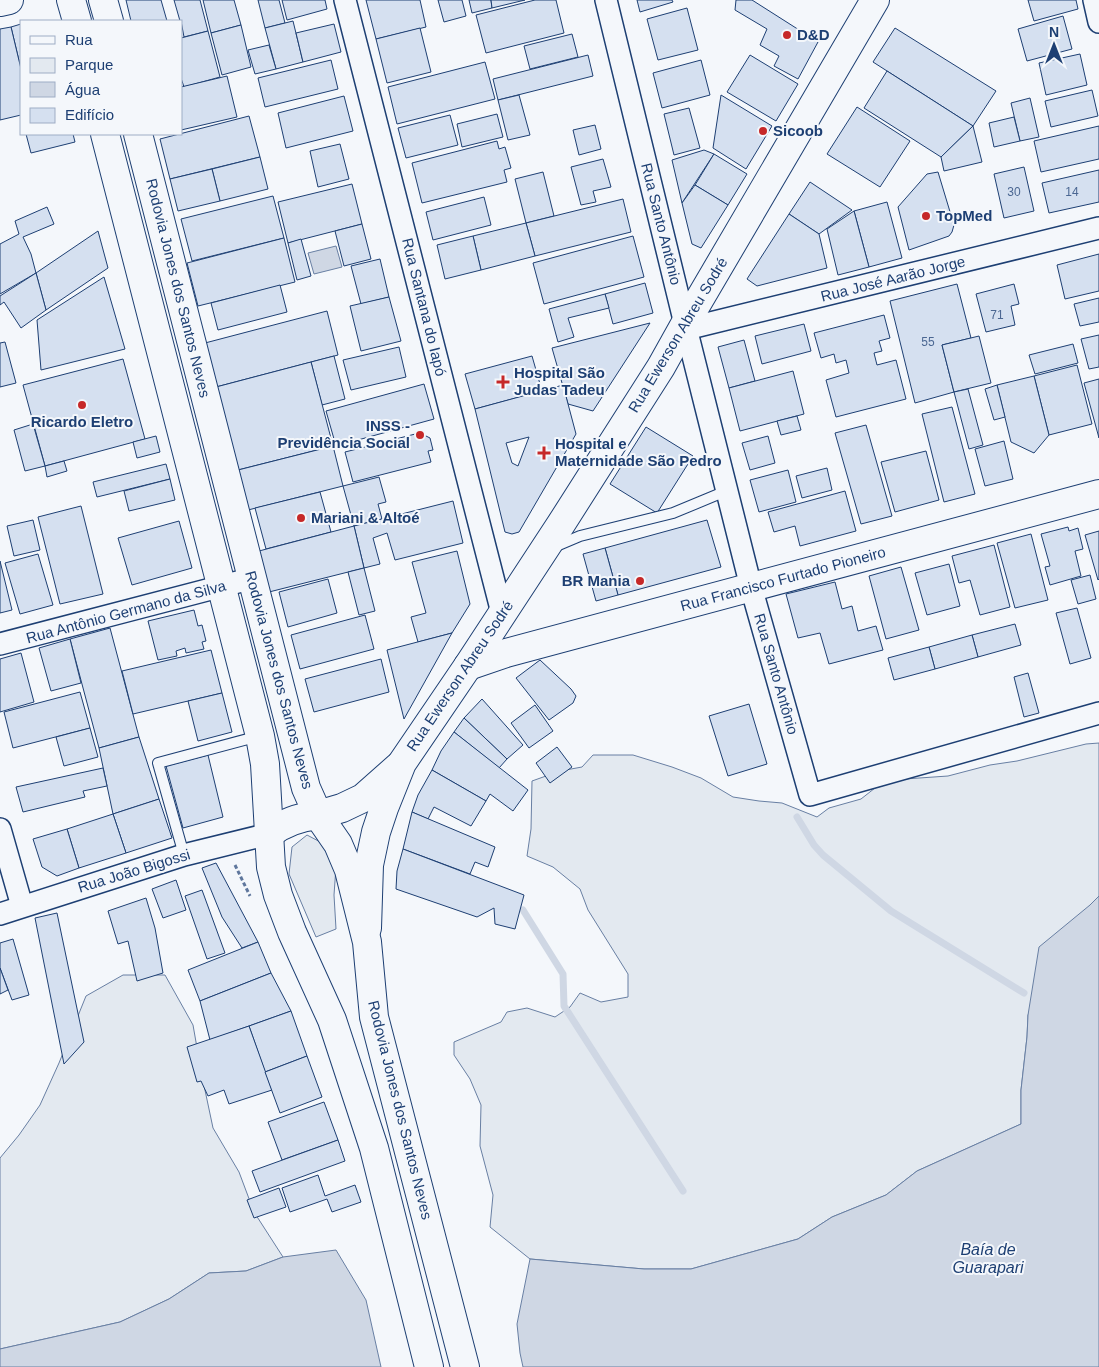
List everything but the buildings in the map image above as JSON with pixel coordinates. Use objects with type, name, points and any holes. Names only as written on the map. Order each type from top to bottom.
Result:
[{"type":"main road","points":[[0,2],[9,0]]},
{"type":"main road","points":[[71,0],[77,20]]},
{"type":"main road","points":[[103,0],[109,20]]},
{"type":"main road","name":"Rua Ewerson Abreu Sodré","points":[[269,834],[279,826],[292,820],[342,808],[363,798],[402,762],[468,666],[686,326],[875,0]]},
{"type":"main road","points":[[105,135],[260,736],[265,764],[271,867],[278,895],[292,932],[332,1020],[374,1148],[429,1367]]},
{"type":"main road","name":"Rodovia Jones dos Santos Neves","points":[[138,135],[306,788],[318,815],[338,844],[349,870],[367,942],[374,1017],[465,1367]]},
{"type":"main road","points":[[150,308],[181,300]]},
{"type":"main road","name":"Rua Francisco Furtado Pioneiro","points":[[468,666],[506,653],[1099,494]]},
{"type":"main road","name":"Rua Ewerson Abreu Sodré","points":[[367,942],[369,865],[378,824],[402,762]]},
{"type":"street","name":"Rua Santana do Iapó","points":[[345,0],[502,613]]},
{"type":"street","name":"Rua Santo Antônio","points":[[606,0],[726,491],[810,795],[1099,713]]},
{"type":"street","points":[[1094,0],[1099,22]]},
{"type":"street","name":"Rua José Aarão Jorge","points":[[686,326],[1099,228]]},
{"type":"street","name":"Rua Antônio Germano da Silva","points":[[0,644],[252,578]]},
{"type":"street","points":[[0,829],[22,906]]},
{"type":"street","name":"Rua João Bigossi","points":[[0,914],[184,855],[269,834]]},
{"type":"lane","points":[[651,402],[660,367]]},
{"type":"lane","points":[[547,544],[673,512],[726,491]]},
{"type":"lane","points":[[547,544],[587,503]]},
{"type":"lane","points":[[184,855],[158,763],[260,736]]},
{"type":"path","points":[[225,845],[254,904]]},
{"type":"green space","points":[[1099,743],[1099,896],[1090,905],[1028,1015],[1021,1090],[1021,1124],[917,1171],[886,1195],[832,1217],[798,1239],[691,1269],[644,1269],[530,1259],[490,1227],[493,1195],[480,1146],[481,1105],[470,1079],[454,1055],[454,1042],[501,1022],[507,1012],[527,1008],[555,1017],[570,1007],[580,993],[601,1002],[628,997],[628,974],[588,910],[580,889],[553,867],[527,856],[531,829],[532,781],[560,771],[582,767],[593,755],[633,755],[701,778],[733,797],[782,803],[817,817],[829,808],[861,799],[875,788],[905,779],[948,776],[1086,744]]},
{"type":"green space","points":[[307,835],[326,845],[336,867],[334,895],[336,929],[316,937],[289,874],[292,847]]},
{"type":"green space","points":[[123,975],[165,975],[193,1025],[213,1128],[239,1172],[254,1212],[283,1257],[246,1271],[209,1273],[169,1299],[120,1322],[0,1349],[0,1158],[40,1105],[86,996]]},
{"type":"water","points":[[336,246],[342,267],[314,274],[308,253]]},
{"type":"water","name":"Baía de Guarapari","points":[[1099,896],[1099,1367],[523,1367],[517,1324],[530,1259],[644,1269],[691,1269],[798,1239],[832,1217],[886,1195],[917,1171],[1021,1124],[1021,1090],[1028,1015],[1039,947]]},
{"type":"water","points":[[336,1250],[366,1300],[381,1367],[0,1367],[0,1349],[120,1322],[169,1299],[209,1273],[246,1271],[283,1257]]},
{"type":"waterway","points":[[797,817],[814,845],[823,855],[891,911],[1024,993]]},
{"type":"waterway","points":[[523,910],[563,974],[564,1006],[683,1191]]},
{"type":"place","name":"D&D","points":[[787,35]]},
{"type":"place","name":"Sicoob","points":[[763,131]]},
{"type":"place","name":"TopMed","points":[[926,216]]},
{"type":"place","name":"Hospital São Judas Tadeu","points":[[503,382]]},
{"type":"place","name":"Ricardo Eletro","points":[[82,405]]},
{"type":"place","name":"INSS - Previdência Social","points":[[420,435]]},
{"type":"place","name":"Hospital e Maternidade São Pedro","points":[[544,453]]},
{"type":"place","name":"Mariani & Altoé","points":[[301,518]]},
{"type":"place","name":"BR Mania","points":[[640,581]]}]
